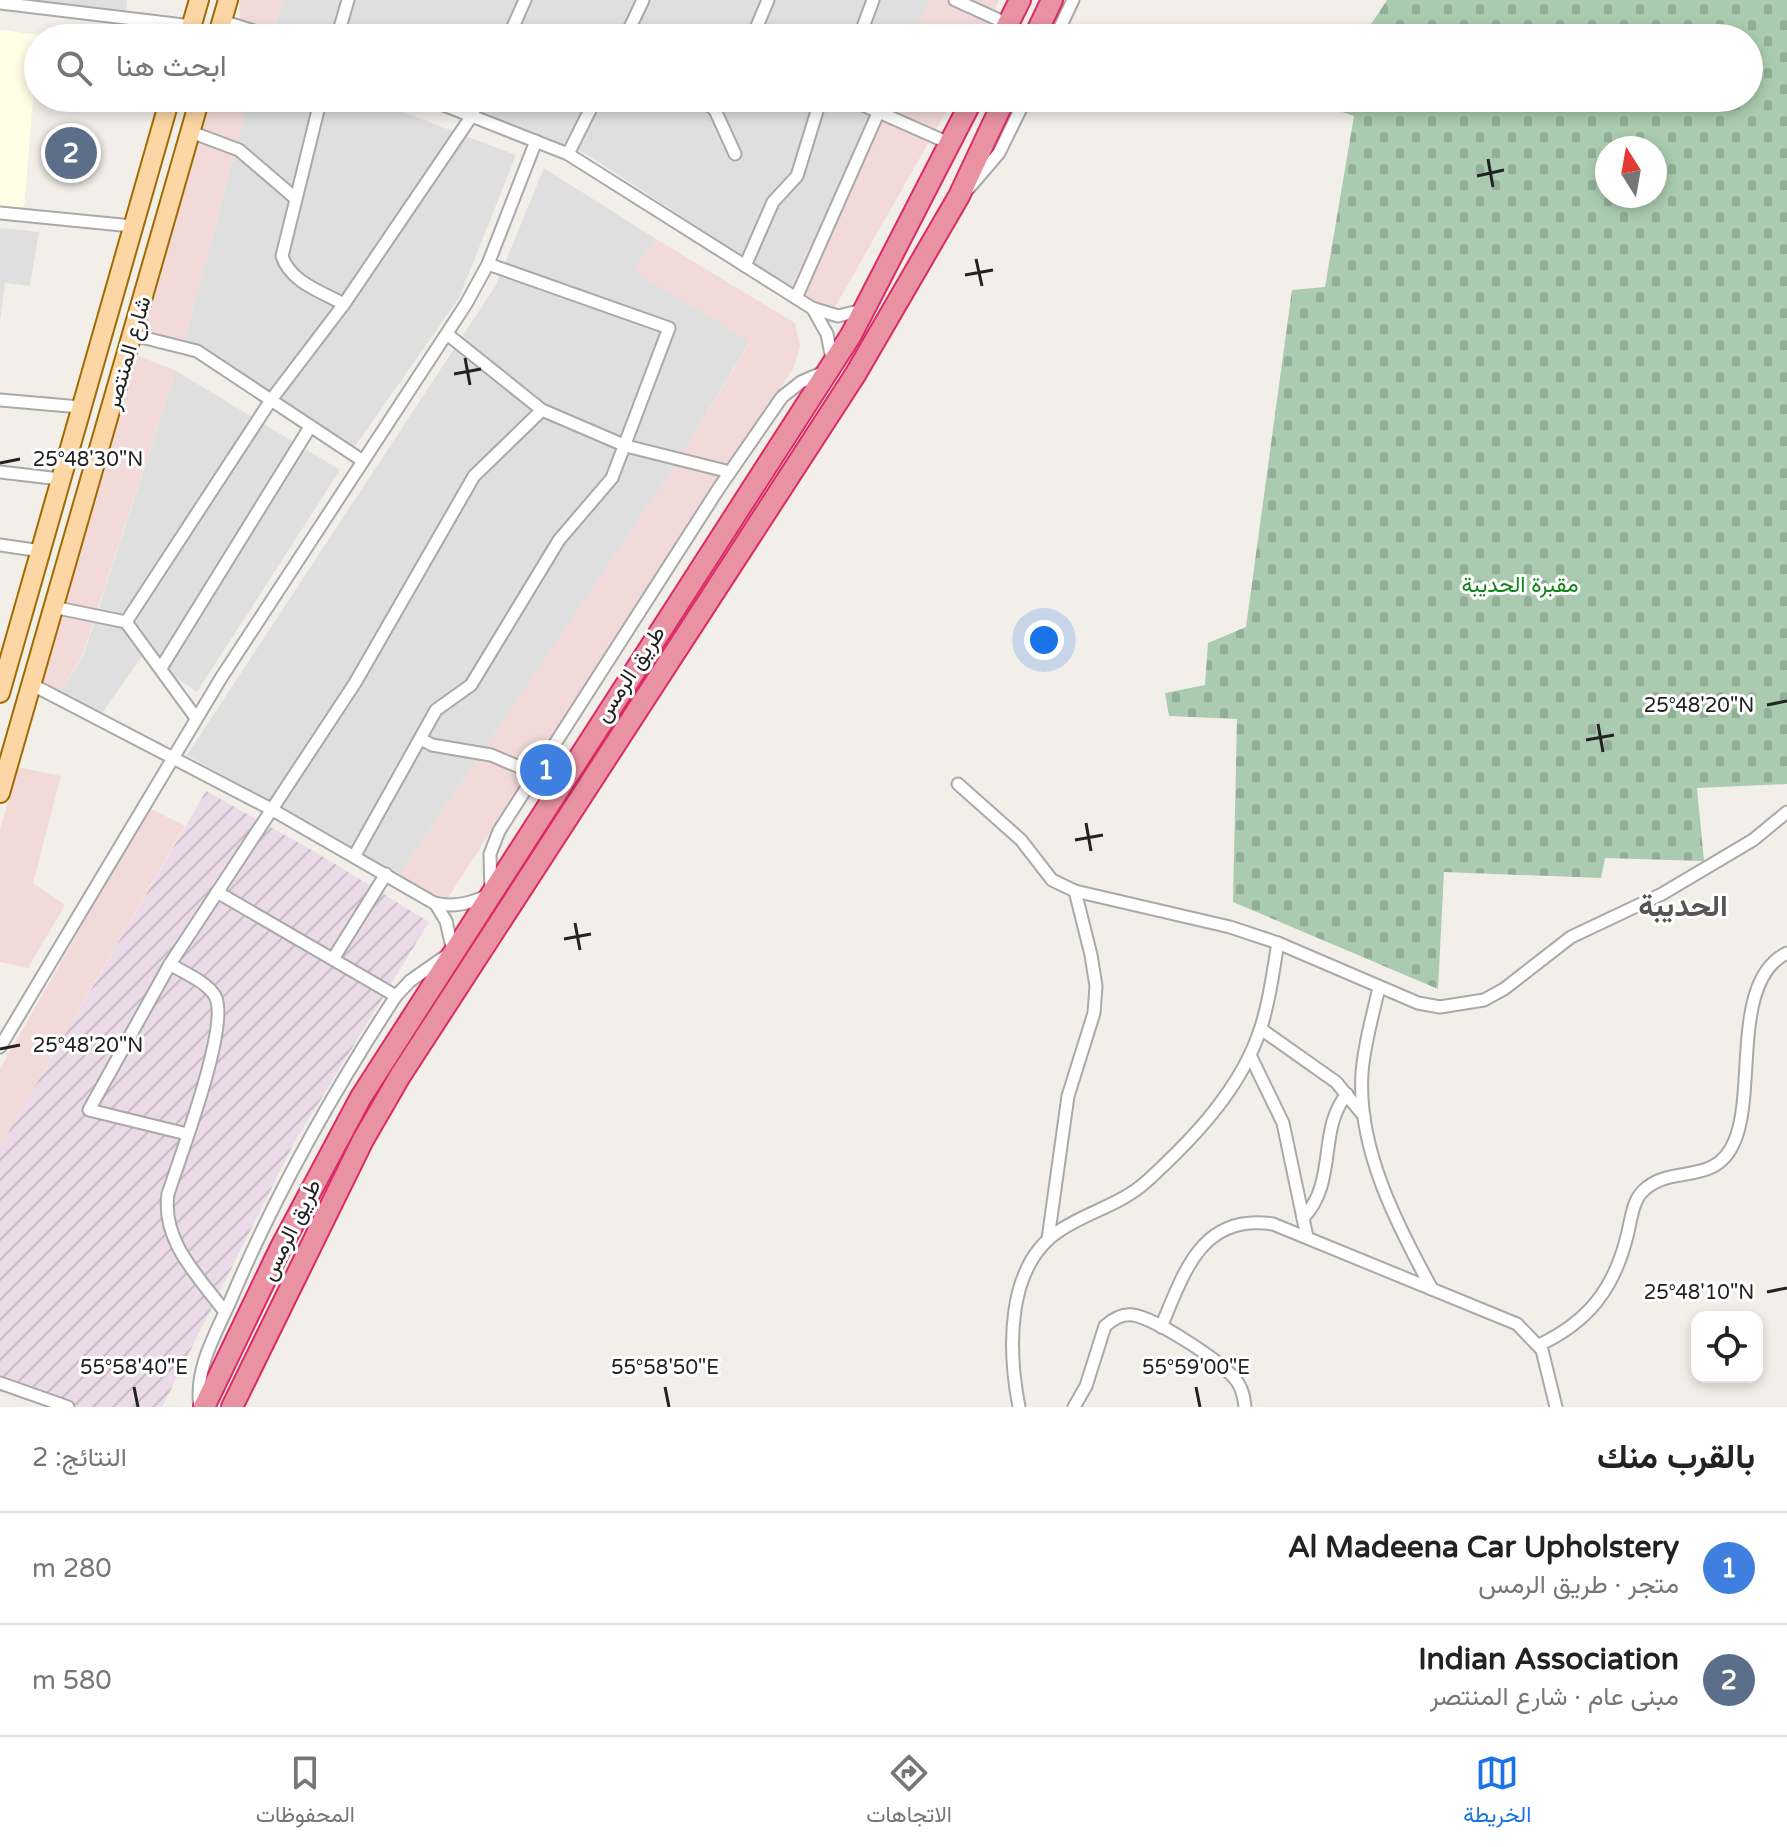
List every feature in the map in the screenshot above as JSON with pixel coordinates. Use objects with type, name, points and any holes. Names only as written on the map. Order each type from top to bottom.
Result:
[{"type":"highway","points":[[1008,24],[1020,0]]},
{"type":"highway","points":[[1041,24],[1052,0]]},
{"type":"highway","name":"طريق الرمس","points":[[202,1407],[280,1249],[361,1097],[830,367],[865,310],[967,112]]},
{"type":"highway","name":"طريق الرمس","points":[[232,1407],[363,1140],[400,1076],[855,375],[959,196],[998,112]]},
{"type":"main road","points":[[192,24],[199,0]]},
{"type":"main road","points":[[222,24],[228,0]]},
{"type":"main road","name":"شارع المنتصر","points":[[0,693],[166,112]]},
{"type":"main road","name":"شارع المنتصر","points":[[0,793],[196,112]]},
{"type":"street","points":[[341,24],[348,0]]},
{"type":"street","points":[[514,24],[525,0]]},
{"type":"street","points":[[632,24],[643,0]]},
{"type":"street","points":[[758,24],[768,0]]},
{"type":"street","points":[[864,24],[873,0]]},
{"type":"street","points":[[955,0],[994,24]]},
{"type":"street","points":[[1062,24],[1073,0]]},
{"type":"street","points":[[0,3],[51,5],[149,24]]},
{"type":"street","points":[[317,112],[283,244],[286,268],[344,304]]},
{"type":"street","points":[[459,112],[568,154],[812,308],[838,316],[865,310]]},
{"type":"street","points":[[126,622],[271,400],[344,304],[473,112]]},
{"type":"street","points":[[568,154],[589,112]]},
{"type":"street","points":[[716,112],[735,154]]},
{"type":"street","points":[[745,266],[773,202],[797,176],[817,112]]},
{"type":"street","points":[[796,298],[879,112]]},
{"type":"street","points":[[881,112],[952,144]]},
{"type":"street","points":[[959,196],[991,165],[1019,112]]},
{"type":"street","points":[[191,132],[239,150],[295,198]]},
{"type":"street","points":[[0,1047],[196,718],[447,334],[488,264],[536,141]]},
{"type":"street","points":[[0,213],[132,226]]},
{"type":"street","points":[[355,855],[436,710],[471,685],[559,540],[612,478],[669,328],[488,264]]},
{"type":"street","points":[[31,684],[271,809],[434,903],[456,906],[491,894],[490,854],[495,839],[730,472],[788,390],[830,367],[827,334],[812,308]]},
{"type":"street","points":[[447,334],[542,410],[626,446],[730,472]]},
{"type":"street","points":[[133,335],[197,351],[363,461]]},
{"type":"street","points":[[0,400],[80,407]]},
{"type":"street","points":[[187,1134],[89,1110],[170,964],[355,683],[474,476],[542,410]]},
{"type":"street","points":[[161,668],[310,427]]},
{"type":"street","points":[[0,472],[60,479]]},
{"type":"street","points":[[0,545],[41,551]]},
{"type":"street","points":[[53,607],[126,622],[196,718]]},
{"type":"street","points":[[421,739],[432,745],[491,755],[536,774]]},
{"type":"street","points":[[958,784],[1021,840],[1052,880],[1075,891],[1230,927],[1278,943],[1418,1003],[1440,1007],[1484,1000],[1504,989],[1571,937],[1662,894],[1753,840],[1787,812]]},
{"type":"street","points":[[333,959],[386,874]]},
{"type":"street","points":[[1048,1239],[1068,1096],[1094,1013],[1096,986],[1075,891]]},
{"type":"street","points":[[217,892],[396,996]]},
{"type":"street","points":[[202,1407],[203,1364],[290,1172],[396,996],[410,981],[453,951],[446,921],[434,903]]},
{"type":"street","points":[[1019,1407],[1011,1362],[1017,1302],[1028,1267],[1048,1239],[1068,1225],[1123,1199],[1147,1181],[1228,1092],[1261,1029],[1278,943]]},
{"type":"street","points":[[1539,1345],[1576,1325],[1602,1298],[1621,1261],[1635,1203],[1645,1189],[1660,1180],[1712,1168],[1731,1149],[1739,1124],[1756,988],[1771,963],[1787,953]]},
{"type":"street","points":[[170,964],[208,987],[219,1008],[209,1066],[168,1194],[167,1213],[173,1241],[225,1312]]},
{"type":"street","points":[[1379,987],[1362,1069],[1366,1120],[1388,1202],[1432,1290]]},
{"type":"street","points":[[1261,1029],[1318,1068],[1347,1094],[1366,1120]]},
{"type":"street","points":[[1250,1055],[1283,1123],[1307,1237]]},
{"type":"street","points":[[1303,1218],[1319,1193],[1327,1165],[1333,1113],[1347,1094]]},
{"type":"street","points":[[1161,1327],[1187,1265],[1214,1235],[1253,1222],[1273,1224],[1517,1324],[1539,1345],[1547,1361],[1556,1407]]},
{"type":"street","points":[[1074,1407],[1086,1386],[1105,1326],[1113,1319],[1132,1315],[1161,1327],[1228,1371],[1238,1381],[1245,1407]]},
{"type":"street","points":[[0,1383],[42,1403],[68,1407]]},
{"type":"shaded area","points":[[25,0],[127,0],[126,12]]},
{"type":"shaded area","points":[[239,0],[283,0],[276,24],[251,24],[240,19]]},
{"type":"shaded area","points":[[283,0],[930,0],[918,24],[276,24]]},
{"type":"shaded area","points":[[930,0],[999,0],[988,24],[918,24]]},
{"type":"shaded area","points":[[0,30],[24,33],[24,112],[32,112],[24,209],[0,206]]},
{"type":"shaded area","points":[[201,112],[245,112],[182,351],[141,336]]},
{"type":"shaded area","points":[[245,112],[403,112],[516,155],[459,298],[351,452],[233,373],[182,351]]},
{"type":"shaded area","points":[[470,112],[875,112],[790,287],[586,154]]},
{"type":"shaded area","points":[[875,112],[946,112],[831,314],[790,287]]},
{"type":"shaded area","points":[[544,168],[656,239],[634,271],[750,341],[670,474],[399,875],[187,755],[496,285]]},
{"type":"shaded area","points":[[0,228],[39,232],[30,286],[5,283],[0,321]]},
{"type":"shaded area","points":[[656,239],[795,323],[800,347],[793,369],[445,902],[399,875],[670,474],[750,342],[634,271]]},
{"type":"shaded area","points":[[132,353],[176,371],[82,656],[55,702],[36,687]]},
{"type":"shaded area","points":[[176,371],[340,470],[197,692],[143,655],[97,720],[55,702],[83,656]]},
{"type":"shaded area","points":[[18,767],[61,776],[33,883],[65,905],[28,968],[0,962],[0,829]]},
{"type":"shaded area","points":[[206,791],[317,853],[429,922],[294,1143],[162,1407],[79,1407],[0,1380],[0,1147]]},
{"type":"shaded area","points":[[149,808],[185,826],[0,1147],[0,1069]]},
{"type":"green space","name":"مقبرة الحديبة","points":[[1387,0],[1787,0],[1787,784],[1697,788],[1704,861],[1605,858],[1601,878],[1444,872],[1438,989],[1233,902],[1237,719],[1169,716],[1165,693],[1205,685],[1208,643],[1246,627],[1292,290],[1325,287],[1354,116],[1342,112],[1763,112],[1763,24],[1371,24]]},
{"type":"place","name":"Indian Association","points":[[71,153]]},
{"type":"place","name":"Al Madeena Car Upholstery","points":[[546,770]]},
{"type":"district","name":"الحديبة","points":[[1683,906]]}]
